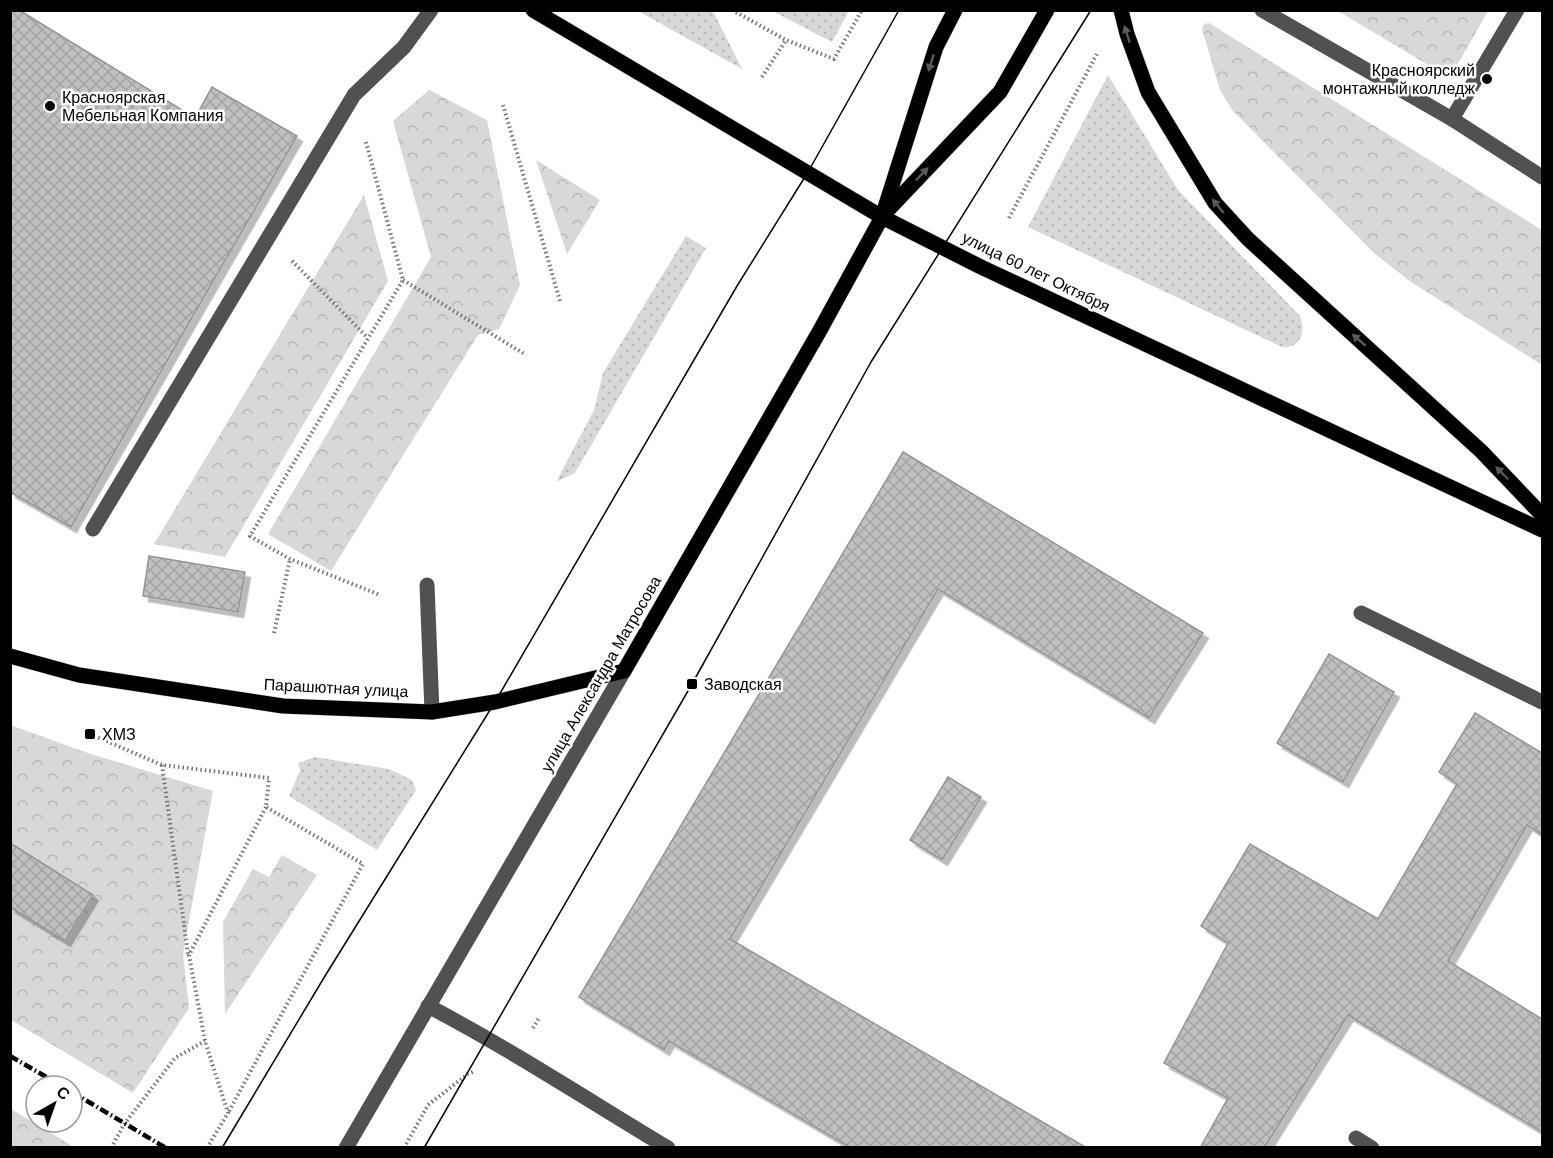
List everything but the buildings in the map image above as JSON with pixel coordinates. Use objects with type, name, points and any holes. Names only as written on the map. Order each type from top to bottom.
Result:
[{"type":"main road","name":"улица 60 лет Октября","points":[[533,10],[882,216],[981,267],[1542,530]]},
{"type":"main road","name":"улица Александра Матросова","points":[[624,671],[813,342],[882,216],[936,47],[955,10]]},
{"type":"main road","name":"улица Александра Матросова","points":[[882,216],[1000,92],[1047,10]]},
{"type":"main road","points":[[1121,10],[1127,34],[1148,92],[1215,203],[1248,240],[1481,451],[1542,515]]},
{"type":"main road","name":"Парашютная улица","points":[[10,656],[79,675],[283,706],[432,712],[495,702],[624,671]]},
{"type":"street","points":[[93,529],[354,94],[404,47],[431,10]]},
{"type":"street","points":[[1262,10],[1452,119],[1542,177]]},
{"type":"street","points":[[1452,119],[1517,10]]},
{"type":"street","points":[[427,585],[432,712]]},
{"type":"street","points":[[1361,613],[1542,702]]},
{"type":"street","name":"улица Александра Матросова","points":[[346,1148],[624,671]]},
{"type":"street","points":[[428,1006],[487,1037],[515,1057],[668,1148]]},
{"type":"street","points":[[1356,1138],[1372,1148]]},
{"type":"path","points":[[732,10],[786,39],[834,59],[862,10]]},
{"type":"path","points":[[762,77],[786,39]]},
{"type":"path","points":[[1009,218],[1101,46]]},
{"type":"path","points":[[354,94],[402,280],[526,355]]},
{"type":"path","points":[[503,105],[560,301]]},
{"type":"path","points":[[268,236],[368,338]]},
{"type":"path","points":[[381,595],[290,559],[250,536],[402,280]]},
{"type":"path","points":[[274,633],[290,559]]},
{"type":"path","points":[[90,734],[162,765],[269,778],[266,807],[189,955]]},
{"type":"path","points":[[162,765],[189,955],[204,1041],[228,1113]]},
{"type":"path","points":[[207,1148],[363,864],[266,807]]},
{"type":"path","points":[[406,1147],[428,1106],[468,1074],[515,1057],[539,1018]]},
{"type":"path","points":[[111,1148],[125,1124],[175,1058],[204,1041]]},
{"type":"green space","points":[[638,11],[709,11],[714,13],[742,69]]},
{"type":"green space","points":[[772,11],[849,11],[832,42]]},
{"type":"green space","points":[[1338,11],[1488,11],[1450,78]]},
{"type":"green space","points":[[1209,23],[1542,230],[1542,365],[1411,282],[1375,254],[1233,111],[1220,90],[1202,29],[1204,24]]},
{"type":"green space","points":[[1108,75],[1178,190],[1300,316],[1302,333],[1294,345],[1282,347],[1028,227]]},
{"type":"green space","points":[[429,90],[487,120],[520,285],[499,329],[478,335],[331,571],[268,534],[431,257],[393,121]]},
{"type":"green space","points":[[536,160],[600,200],[567,254]]},
{"type":"green space","points":[[364,195],[388,281],[225,557],[154,544]]},
{"type":"green space","points":[[686,236],[706,248],[575,473],[556,482],[594,410],[603,373]]},
{"type":"green space","points":[[10,725],[88,753],[213,791],[183,953],[189,1008],[133,1093],[11,1020]]},
{"type":"green space","points":[[315,757],[389,769],[412,780],[416,790],[377,850],[289,796],[300,771],[298,763]]},
{"type":"green space","points":[[282,855],[317,875],[225,1014],[223,922],[253,869],[269,877]]},
{"type":"green space","points":[[11,1109],[24,1117],[24,1134],[52,1134],[74,1147],[11,1147]]},
{"type":"tram line","points":[[222,1148],[325,976],[495,702],[737,286],[808,172],[899,10]]},
{"type":"tram line","points":[[424,1148],[692,684],[871,362],[1091,10]]},
{"type":"railway","points":[[10,1056],[41,1074]]},
{"type":"railway","points":[[84,1099],[166,1148]]},
{"type":"place","name":"Красноярский монтажный колледж","points":[[1487,79]]},
{"type":"place","name":"Красноярская Мебельная Компания","points":[[50,106]]},
{"type":"place","name":"Заводская","points":[[692,684]]},
{"type":"place","name":"ХМЗ","points":[[90,734]]}]
